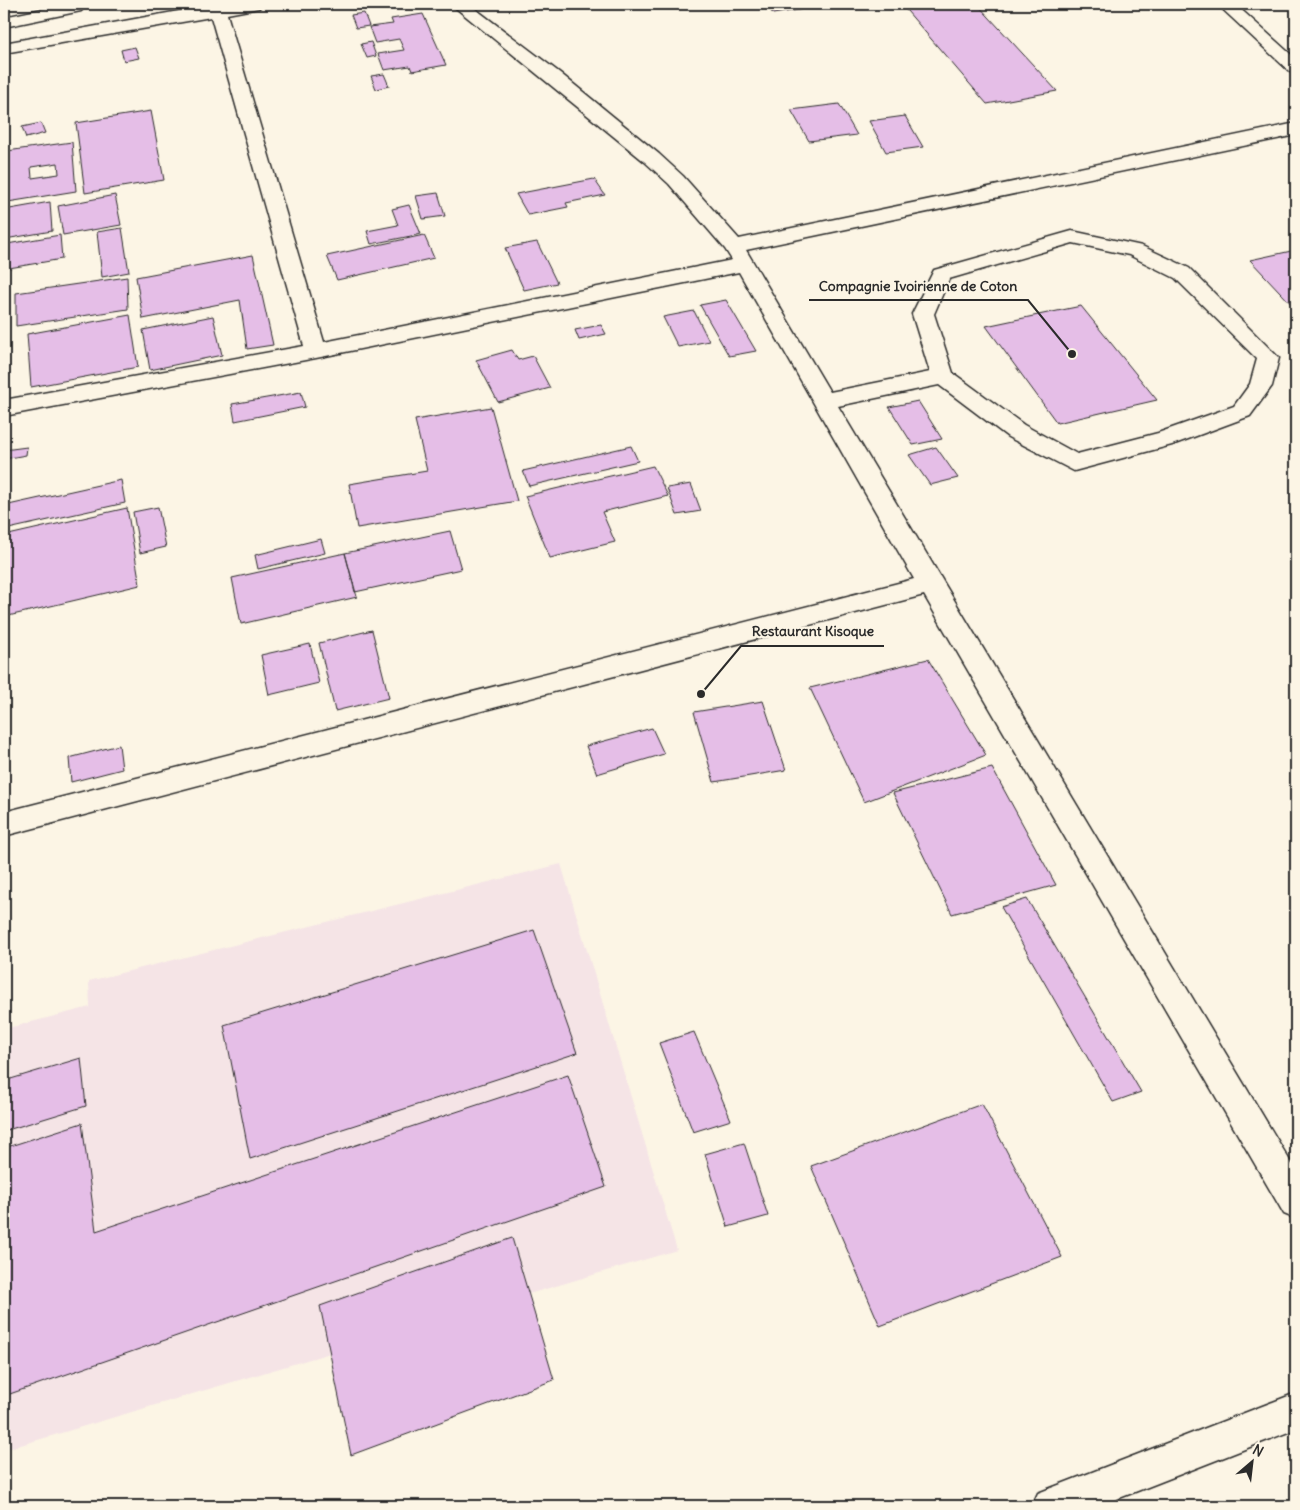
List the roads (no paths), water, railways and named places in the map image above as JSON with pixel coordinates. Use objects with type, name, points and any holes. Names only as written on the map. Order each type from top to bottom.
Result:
[{"type":"street","points":[[4,48],[78,33],[253,4]]},
{"type":"street","points":[[459,4],[554,77],[652,158],[676,180],[740,255],[930,584],[1296,1202]]},
{"type":"street","points":[[1225,4],[1296,68]]},
{"type":"street","points":[[4,22],[75,5],[78,33]]},
{"type":"street","points":[[217,9],[316,351]]},
{"type":"street","points":[[4,408],[316,351],[1296,129]]},
{"type":"street","points":[[824,401],[943,376],[1016,430],[1074,463],[1164,439],[1242,411],[1261,386],[1268,358],[1182,273],[1135,250],[1072,237],[941,276],[923,314],[943,376]]},
{"type":"street","points":[[4,824],[930,584]]},
{"type":"street","points":[[1051,1506],[1296,1411]]},
{"type":"place","name":"Compagnie Ivoirienne de Coton","points":[[1072,354]]},
{"type":"place","name":"Restaurant Kisoque","points":[[701,694]]}]
